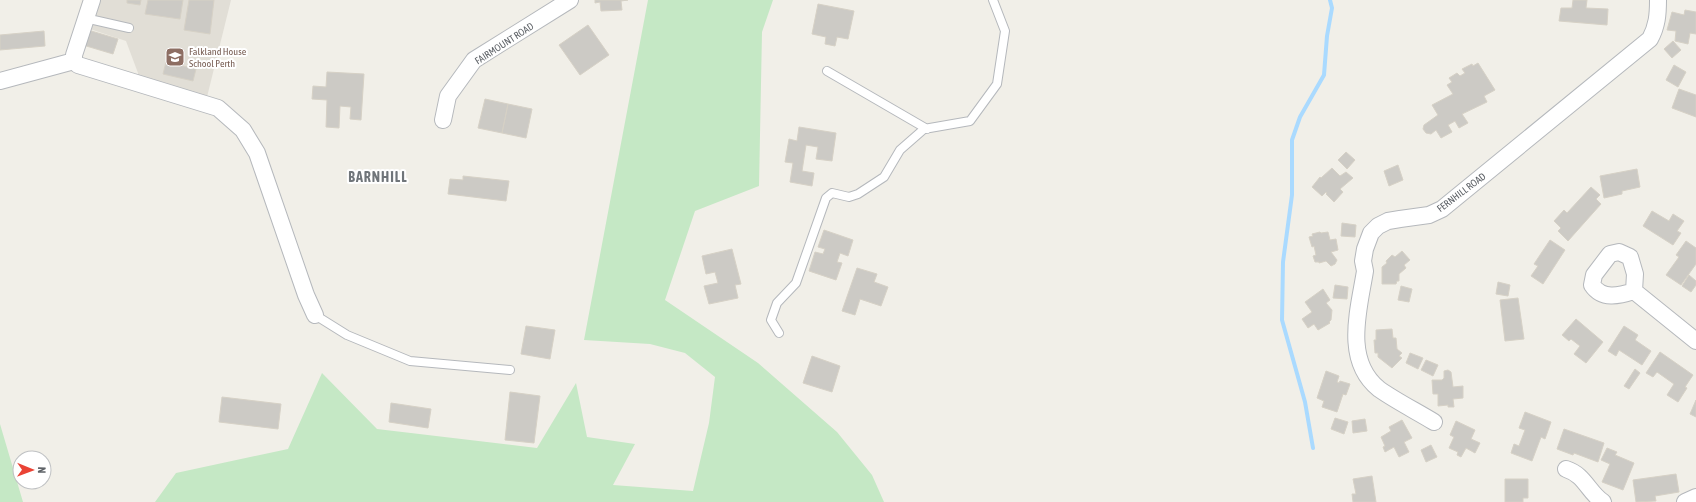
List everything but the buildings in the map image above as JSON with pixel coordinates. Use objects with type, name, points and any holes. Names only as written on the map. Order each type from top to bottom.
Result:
[{"type":"street","points":[[92,0],[74,55],[74,61],[78,65],[218,108],[243,130],[257,153],[306,295],[316,315]]},
{"type":"street","name":"FAIRMOUNT ROAD","points":[[443,120],[448,96],[474,60],[570,0]]},
{"type":"street","name":"FERNHILL ROAD","points":[[1434,422],[1379,388],[1364,372],[1358,358],[1356,343],[1365,271],[1363,261],[1364,249],[1369,241],[1371,233],[1378,226],[1388,222],[1429,215],[1442,208],[1502,161],[1650,39],[1658,20],[1658,0]]},
{"type":"street","points":[[0,81],[74,61]]},
{"type":"street","points":[[1634,291],[1696,341]]},
{"type":"street","points":[[1566,468],[1575,472],[1597,498],[1603,502]]},
{"type":"street","points":[[1685,502],[1696,496]]},
{"type":"lane","points":[[779,333],[771,320],[775,308],[777,303],[796,283],[826,198],[832,193],[849,198],[858,194],[884,177],[900,150],[924,129],[970,121],[997,84],[1005,31],[993,0]]},
{"type":"lane","points":[[85,18],[129,28]]},
{"type":"lane","points":[[827,71],[927,129]]},
{"type":"lane","points":[[316,315],[347,335],[410,361],[510,370]]},
{"type":"shaded area","name":"Falkland House School Perth","points":[[96,0],[231,0],[206,101],[138,81],[138,73],[126,41],[87,28]]},
{"type":"green space","points":[[648,0],[773,0],[762,32],[759,186],[695,211],[665,300],[758,363],[837,432],[872,475],[884,502],[155,502],[176,473],[288,449],[322,373],[377,429],[537,448],[576,383],[587,437],[635,444],[613,485],[693,491],[709,423],[715,377],[685,353],[650,344],[584,340]]},
{"type":"green space","points":[[0,424],[12,465],[12,490],[19,490],[23,502],[0,502]]},
{"type":"waterway","points":[[1313,448],[1305,402],[1282,320],[1283,262],[1292,195],[1292,140],[1300,117],[1324,75],[1327,36],[1332,8],[1330,0]]},
{"type":"place","name":"Falkland House School Perth","points":[[175,57]]},
{"type":"district","name":"BARNHILL","points":[[378,177]]}]
